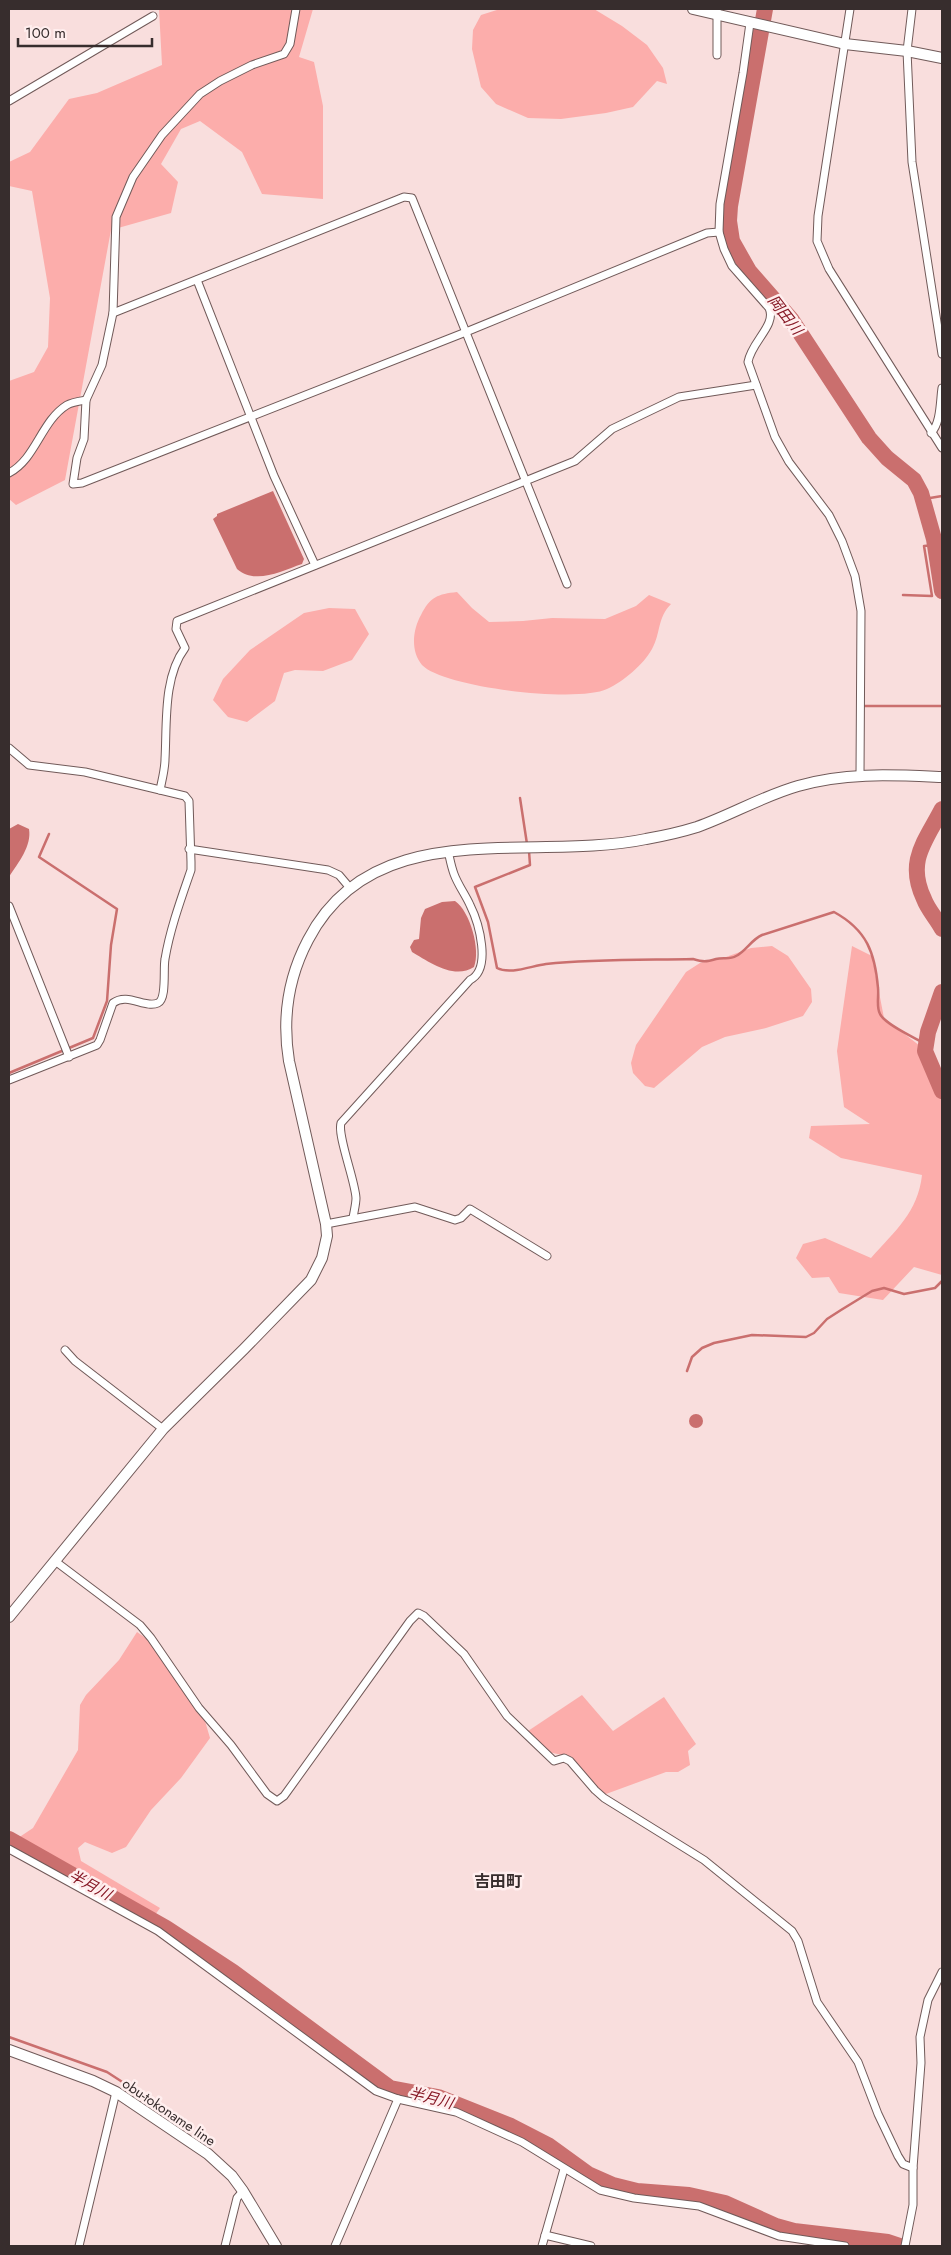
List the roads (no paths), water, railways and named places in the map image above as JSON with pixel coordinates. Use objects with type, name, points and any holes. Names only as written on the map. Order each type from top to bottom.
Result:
[{"type":"street","points":[[296,9],[290,44],[284,54],[252,65],[220,81],[200,94],[162,135],[150,155],[137,171],[116,217],[114,313],[102,365],[86,400],[84,439],[77,458],[73,484],[82,483],[466,332],[707,233],[719,232]]},
{"type":"street","points":[[693,9],[716,12],[772,28],[845,44],[907,51],[942,58]]},
{"type":"street","points":[[850,9],[818,216],[817,241],[829,269],[942,448]]},
{"type":"street","points":[[912,9],[907,51],[914,177],[942,354]]},
{"type":"street","points":[[716,12],[717,55]]},
{"type":"street","points":[[9,101],[153,16]]},
{"type":"street","points":[[752,23],[720,204],[719,232],[732,266],[769,308],[772,314],[771,321],[749,352],[749,367],[775,437],[789,462],[829,515],[842,541],[855,576],[861,611],[860,775]]},
{"type":"street","points":[[114,313],[408,196],[414,201],[527,479],[567,584]]},
{"type":"street","points":[[197,280],[274,476],[315,565]]},
{"type":"street","points":[[160,790],[165,760],[169,694],[174,673],[186,648],[176,629],[176,622],[575,461],[612,429],[679,397],[756,385]]},
{"type":"street","points":[[931,433],[935,429],[938,420],[942,388]]},
{"type":"street","points":[[9,473],[20,466],[52,419],[67,405],[86,400]]},
{"type":"street","points":[[9,748],[29,765],[85,772],[185,796],[189,801],[191,870],[167,943],[164,963],[163,997],[160,1002],[155,1005],[124,998],[118,1000],[113,1003],[97,1045],[9,1080]]},
{"type":"street","points":[[9,1617],[163,1429],[310,1280],[322,1258],[327,1236],[326,1224],[289,1061],[286,1038],[286,1008],[297,962],[314,929],[350,888],[369,876],[400,861],[448,851],[605,844],[639,840],[697,827],[797,786],[860,775],[942,777]]},
{"type":"street","points":[[189,849],[328,870],[339,874],[350,888]]},
{"type":"street","points":[[353,1218],[356,1198],[348,1160],[340,1135],[341,1124],[470,980],[479,975],[481,969],[483,959],[476,918],[454,874],[448,851]]},
{"type":"street","points":[[9,906],[69,1057]]},
{"type":"street","points":[[326,1224],[415,1207],[455,1220],[461,1218],[470,1209],[547,1256]]},
{"type":"street","points":[[65,1350],[75,1361],[163,1429]]},
{"type":"street","points":[[55,1561],[140,1625],[199,1708],[231,1745],[267,1794],[278,1800],[284,1796],[325,1742],[410,1621],[418,1613],[424,1616],[464,1654],[507,1716],[554,1761],[561,1758],[570,1761],[604,1798],[704,1860],[792,1931],[798,1941],[817,2002],[858,2062],[878,2114],[898,2156],[903,2164],[913,2168]]},
{"type":"street","points":[[9,1849],[158,1931],[293,2028],[376,2091],[398,2099],[456,2112],[522,2142],[600,2190],[698,2206],[779,2236],[845,2246]]},
{"type":"street","points":[[905,2245],[913,2205],[913,2168],[921,2063],[920,2037],[928,2000],[942,1972]]},
{"type":"street","name":"obu-tokoname line","points":[[9,2050],[93,2081],[116,2092],[208,2154],[232,2176],[276,2246]]},
{"type":"street","points":[[78,2246],[116,2092]]},
{"type":"street","points":[[335,2246],[398,2099]]},
{"type":"street","points":[[542,2246],[564,2169]]},
{"type":"street","points":[[225,2246],[237,2198],[243,2191]]},
{"type":"street","points":[[545,2235],[590,2246]]},
{"type":"waterway","name":"岡田川","points":[[765,9],[730,206],[729,221],[732,241],[749,271],[791,319],[869,438],[887,458],[914,480],[921,493],[934,539],[942,591]]},
{"type":"waterway","points":[[924,499],[942,496]]},
{"type":"waterway","points":[[903,595],[932,596],[924,546],[935,545]]},
{"type":"waterway","points":[[865,706],[942,706]]},
{"type":"waterway","points":[[520,798],[527,844]]},
{"type":"waterway","name":"岡田川","points":[[942,809],[924,842],[917,863],[919,886],[926,903],[942,929]]},
{"type":"waterway","points":[[9,1073],[93,1038],[107,1001],[111,945],[117,909],[39,857],[49,834]]},
{"type":"waterway","points":[[529,851],[530,865],[475,887],[488,922],[497,968],[508,971],[546,964],[582,961],[693,959],[710,961],[719,958],[731,958],[740,954],[762,935],[834,912],[854,927],[867,944],[877,975],[878,1008],[880,1014],[887,1022],[899,1030],[922,1042],[926,1042]]},
{"type":"waterway","name":"岡田川","points":[[942,992],[928,1032],[925,1051],[942,1091]]},
{"type":"waterway","points":[[687,1371],[692,1357],[702,1348],[714,1343],[752,1335],[806,1337],[814,1333],[827,1319],[872,1291],[884,1288],[904,1294],[935,1288],[942,1281]]},
{"type":"waterway","name":"半月川","points":[[9,1839],[166,1928],[233,1972],[390,2088],[438,2097],[511,2126],[548,2145],[588,2174],[613,2185],[637,2191],[689,2195],[725,2203],[776,2226],[794,2231],[888,2242],[900,2246]]},
{"type":"waterway","points":[[9,2037],[107,2072],[190,2126]]},
{"type":"district","name":"吉田町","points":[[498,1881]]}]
